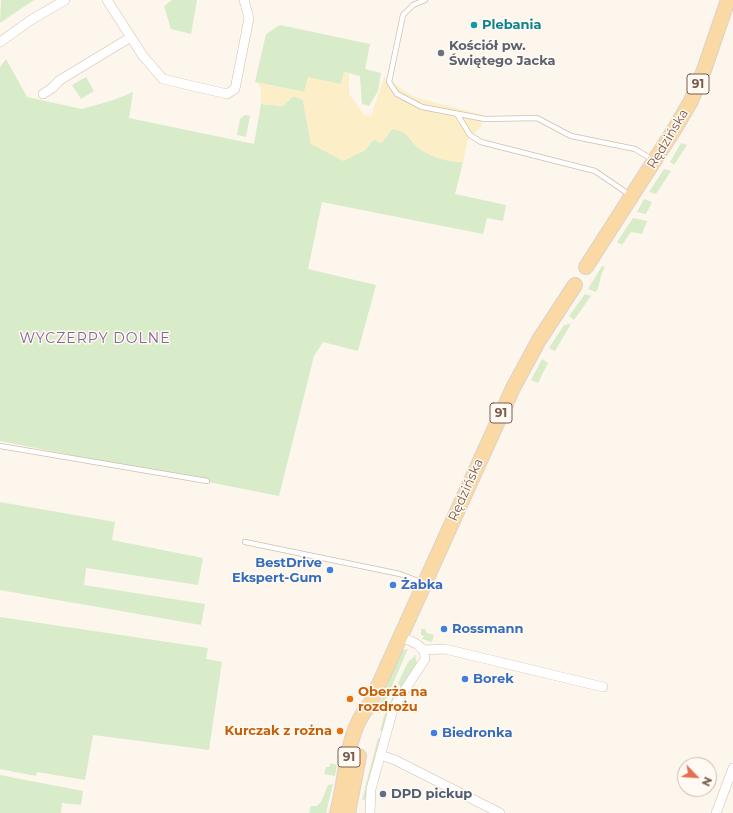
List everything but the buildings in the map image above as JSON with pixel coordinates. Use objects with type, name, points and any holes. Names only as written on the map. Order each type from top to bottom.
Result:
[{"type":"main road","name":"Rędzińska","points":[[337,813],[356,731],[364,711],[370,704],[425,584],[466,488],[513,388],[539,340],[575,285],[583,282],[587,276],[586,267],[655,161],[691,101],[704,70],[728,0]]},
{"type":"main road","name":"Rędzińska","points":[[348,813],[363,737],[371,713],[370,704]]},
{"type":"street","points":[[0,42],[22,26],[65,0]]},
{"type":"street","points":[[107,0],[144,56],[163,79],[228,94],[235,89],[249,18],[244,0]]},
{"type":"street","points":[[43,94],[60,80],[131,37]]},
{"type":"street","points":[[370,813],[371,789],[392,713],[398,700],[425,659],[424,650],[420,646],[400,637]]},
{"type":"street","points":[[424,650],[445,649],[602,687]]},
{"type":"street","points":[[380,755],[395,760],[500,813]]},
{"type":"street","points":[[716,813],[733,768]]},
{"type":"lane","points":[[425,0],[413,6],[402,15],[389,82],[397,94],[422,107],[485,119],[537,118],[571,136],[635,149],[655,161]]},
{"type":"lane","points":[[457,114],[470,135],[481,142],[595,171],[632,197]]},
{"type":"lane","points":[[0,446],[207,481]]},
{"type":"lane","points":[[245,542],[400,574],[425,584]]},
{"type":"green space","points":[[1,0],[34,0],[0,23]]},
{"type":"green space","points":[[172,0],[197,0],[191,34],[171,29],[164,6]]},
{"type":"green space","points":[[280,25],[370,44],[365,69],[381,73],[378,91],[369,106],[362,104],[360,76],[344,72],[341,84],[304,92],[255,82],[266,34]]},
{"type":"green space","points":[[6,59],[27,97],[82,109],[114,100],[133,92],[129,118],[254,144],[261,104],[283,106],[293,96],[303,100],[311,144],[364,151],[374,139],[381,143],[392,129],[403,132],[419,148],[429,154],[446,160],[463,162],[455,194],[506,205],[503,221],[487,218],[483,234],[322,202],[308,269],[376,285],[358,351],[323,342],[314,356],[279,496],[0,441],[0,67]]},
{"type":"green space","points":[[86,77],[94,91],[81,99],[72,85]]},
{"type":"green space","points":[[245,115],[250,116],[246,137],[237,135],[240,119]]},
{"type":"green space","points":[[681,143],[687,145],[674,165],[670,162]]},
{"type":"green space","points":[[664,169],[671,171],[656,194],[649,192]]},
{"type":"green space","points":[[644,199],[652,202],[646,214],[637,212]]},
{"type":"green space","points":[[633,218],[647,221],[642,234],[631,232],[622,245],[617,242]]},
{"type":"green space","points":[[602,266],[605,267],[596,292],[588,289]]},
{"type":"green space","points":[[585,294],[591,296],[574,320],[569,316]]},
{"type":"green space","points":[[571,324],[555,351],[549,348],[564,325]]},
{"type":"green space","points":[[542,359],[548,363],[538,383],[531,380]]},
{"type":"green space","points":[[0,502],[115,522],[112,540],[203,558],[198,585],[86,568],[84,585],[205,604],[201,625],[0,590]]},
{"type":"green space","points":[[0,617],[208,648],[206,659],[222,662],[209,750],[93,735],[85,780],[37,772],[36,776],[0,769]]},
{"type":"green space","points":[[421,629],[425,629],[427,633],[434,635],[432,642],[422,639],[424,636],[421,635]]},
{"type":"green space","points":[[408,649],[380,713],[378,713],[394,664],[403,650]]},
{"type":"green space","points":[[415,654],[417,665],[401,688],[398,683],[408,662]]},
{"type":"green space","points":[[394,694],[395,695],[382,731],[380,731],[384,716]]},
{"type":"green space","points":[[378,738],[380,738],[365,800],[362,800]]},
{"type":"green space","points":[[331,763],[337,765],[335,776],[324,774],[326,767],[329,767]]},
{"type":"green space","points":[[0,775],[83,791],[81,805],[62,803],[61,813],[0,813]]},
{"type":"green space","points":[[333,784],[326,813],[309,813],[311,806],[317,806],[321,802],[328,785]]},
{"type":"sand","points":[[344,72],[349,73],[349,94],[364,115],[371,116],[384,77],[414,97],[483,115],[481,127],[468,139],[463,162],[446,160],[429,154],[419,148],[406,134],[392,129],[381,143],[374,139],[364,151],[343,161],[311,144],[303,100],[293,96],[283,106],[261,104],[261,87],[255,82],[304,92],[308,77],[341,84]]},
{"type":"place","name":"Plebania","points":[[474,25]]},
{"type":"place","name":"Kościół pw. Świętego Jacka","points":[[441,53]]},
{"type":"place","name":"BestDrive Ekspert-Gum","points":[[330,570]]},
{"type":"place","name":"Żabka","points":[[393,585]]},
{"type":"place","name":"Rossmann","points":[[444,629]]},
{"type":"place","name":"Borek","points":[[465,679]]},
{"type":"place","name":"Oberża na rozdrożu","points":[[350,699]]},
{"type":"place","name":"Kurczak z rożna","points":[[340,731]]},
{"type":"place","name":"Biedronka","points":[[434,733]]},
{"type":"place","name":"DPD pickup","points":[[383,794]]},
{"type":"district","name":"WYCZERPY DOLNE","points":[[95,339]]}]
